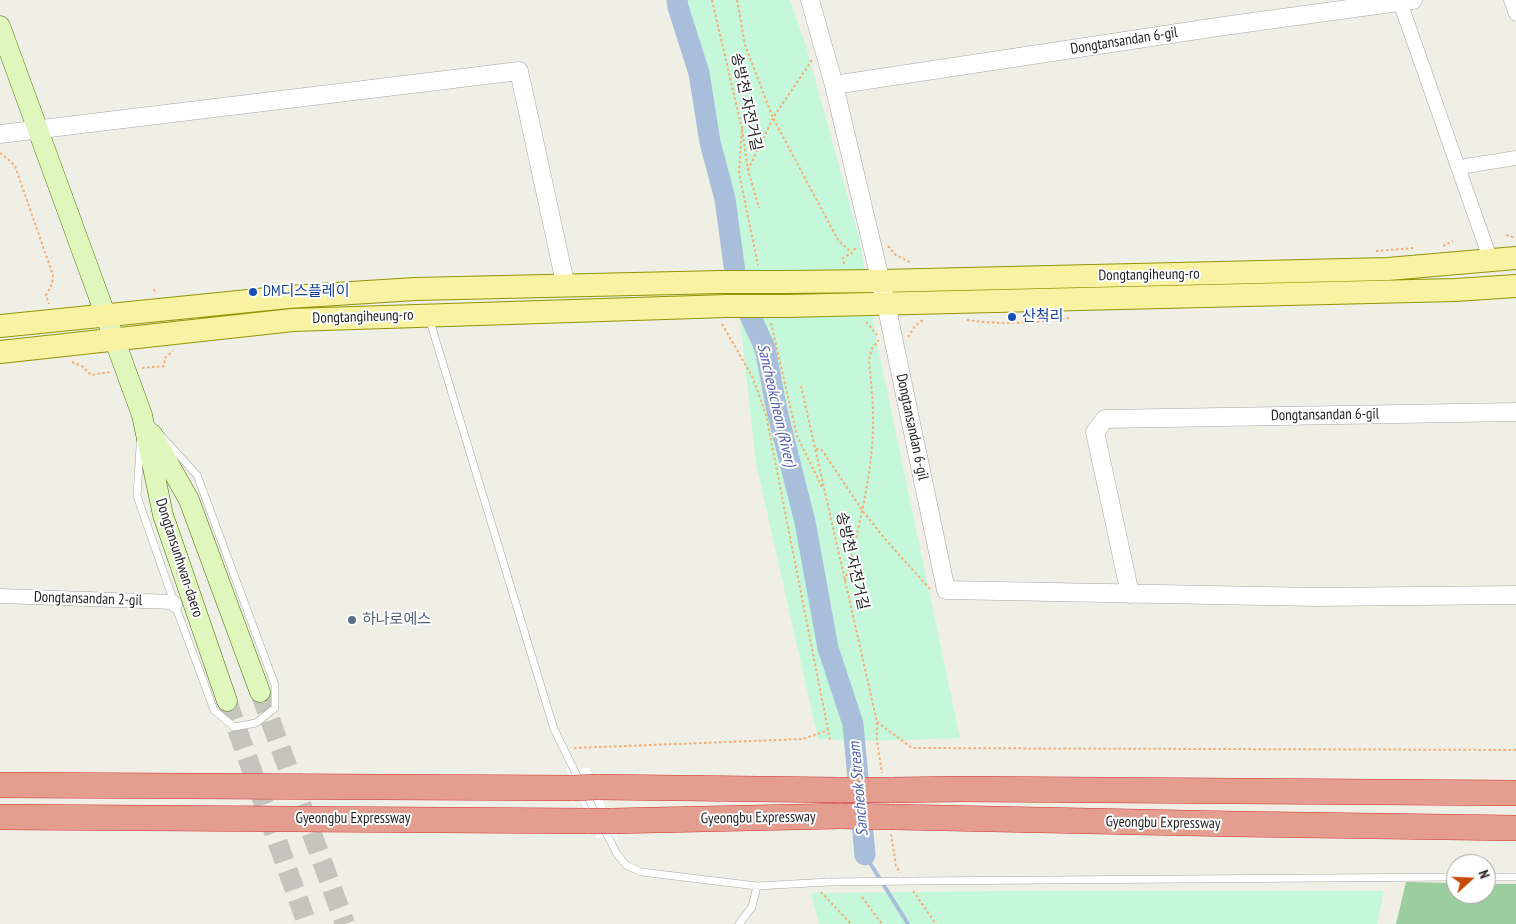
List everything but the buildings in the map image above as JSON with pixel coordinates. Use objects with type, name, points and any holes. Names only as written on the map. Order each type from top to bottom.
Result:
[{"type":"highway","name":"Gyeongbu Expressway","points":[[0,786],[1516,793]]},
{"type":"highway","name":"Gyeongbu Expressway","points":[[0,817],[600,821],[842,816],[1245,825],[1516,828]]},
{"type":"main road","points":[[0,26],[142,414]]},
{"type":"main road","name":"Dongtangiheung-ro","points":[[0,326],[288,297],[415,289],[721,282],[881,281],[1388,269],[1516,258]]},
{"type":"main road","name":"Dongtangiheung-ro","points":[[0,352],[293,320],[428,315],[724,314],[787,306],[1454,290],[1516,286]]},
{"type":"main road","name":"Dongtansunhwan-daero","points":[[142,414],[189,500],[260,692]]},
{"type":"main road","name":"Dongtansunhwan-daero","points":[[142,414],[163,515],[227,701]]},
{"type":"street","name":"Dongtansandan 6-gil","points":[[810,0],[834,85],[881,281],[946,590],[1317,598],[1516,595]]},
{"type":"street","points":[[1512,0],[1516,14]]},
{"type":"street","name":"Dongtansandan 6-gil","points":[[834,85],[1205,29],[1407,1]]},
{"type":"street","points":[[1407,1],[1491,261]]},
{"type":"street","points":[[0,134],[519,71],[566,287]]},
{"type":"street","points":[[1466,166],[1516,158]]},
{"type":"street","name":"Dongtansandan 6-gil","points":[[1130,594],[1095,432],[1105,419],[1516,412]]},
{"type":"street","name":"Dongtansandan 2-gil","points":[[0,596],[173,602],[175,605]]},
{"type":"lane","points":[[428,315],[554,729],[607,836],[626,865],[641,872],[757,886],[829,882],[911,884],[1446,877]]},
{"type":"lane","points":[[142,414],[197,475],[275,685],[275,708],[256,723],[234,727],[214,710],[175,605],[137,496],[142,414]]},
{"type":"lane","points":[[1496,877],[1516,876]]},
{"type":"lane","points":[[740,924],[752,907],[757,886]]},
{"type":"path","name":"송방천 자전거길","points":[[712,0],[742,126],[748,170],[759,208]]},
{"type":"path","points":[[737,0],[745,45],[773,118],[838,240],[852,253]]},
{"type":"path","points":[[748,170],[773,118],[822,44]]},
{"type":"path","points":[[0,153],[15,166],[53,275],[52,284],[46,295]]},
{"type":"path","points":[[1506,235],[1516,238]]},
{"type":"path","points":[[843,258],[852,253],[857,245]]},
{"type":"path","points":[[724,314],[753,378],[766,415],[830,740]]},
{"type":"path","points":[[864,319],[879,340],[881,350]]},
{"type":"path","points":[[845,581],[868,481],[873,428],[869,360],[871,350],[879,340]]},
{"type":"path","points":[[164,366],[165,358],[169,353],[176,350]]},
{"type":"path","points":[[71,362],[82,366],[91,375]]},
{"type":"path","name":"송방천 자전거길","points":[[801,386],[877,722],[877,741]]},
{"type":"path","points":[[815,449],[822,450],[884,539],[934,593],[931,583]]},
{"type":"path","points":[[877,722],[912,748],[1516,750]]},
{"type":"path","points":[[564,750],[578,747],[803,739],[828,730]]},
{"type":"path","points":[[896,866],[901,873]]},
{"type":"path","points":[[812,883],[851,924]]},
{"type":"path","points":[[911,884],[936,924]]},
{"type":"path","points":[[862,897],[882,924]]},
{"type":"green space","points":[[681,0],[790,0],[806,46],[859,238],[878,348],[960,738],[877,741],[818,739],[756,463],[734,265]]},
{"type":"green space","points":[[1406,882],[1446,883],[1446,904],[1496,904],[1496,884],[1516,884],[1516,924],[1396,924]]},
{"type":"green space","points":[[1384,891],[1377,924],[819,924],[811,893]]},
{"type":"pier","points":[[589,768],[618,838],[597,838],[566,769]]},
{"type":"waterway","name":"Sancheokcheon (River)","points":[[677,0],[699,73],[710,142],[725,199],[737,287],[765,348],[777,411],[805,522],[828,648],[853,724],[865,855]]},
{"type":"waterway","points":[[865,855],[908,924]]},
{"type":"tunnel","points":[[260,692],[345,924]]},
{"type":"tunnel","points":[[227,701],[307,924]]},
{"type":"place","name":"DM디스플레이","points":[[253,292]]},
{"type":"place","name":"산척리","points":[[1012,317]]},
{"type":"place","name":"하나로에스","points":[[352,620]]},
{"type":"water label","name":"Sancheok Stream","points":[[859,789]]}]
